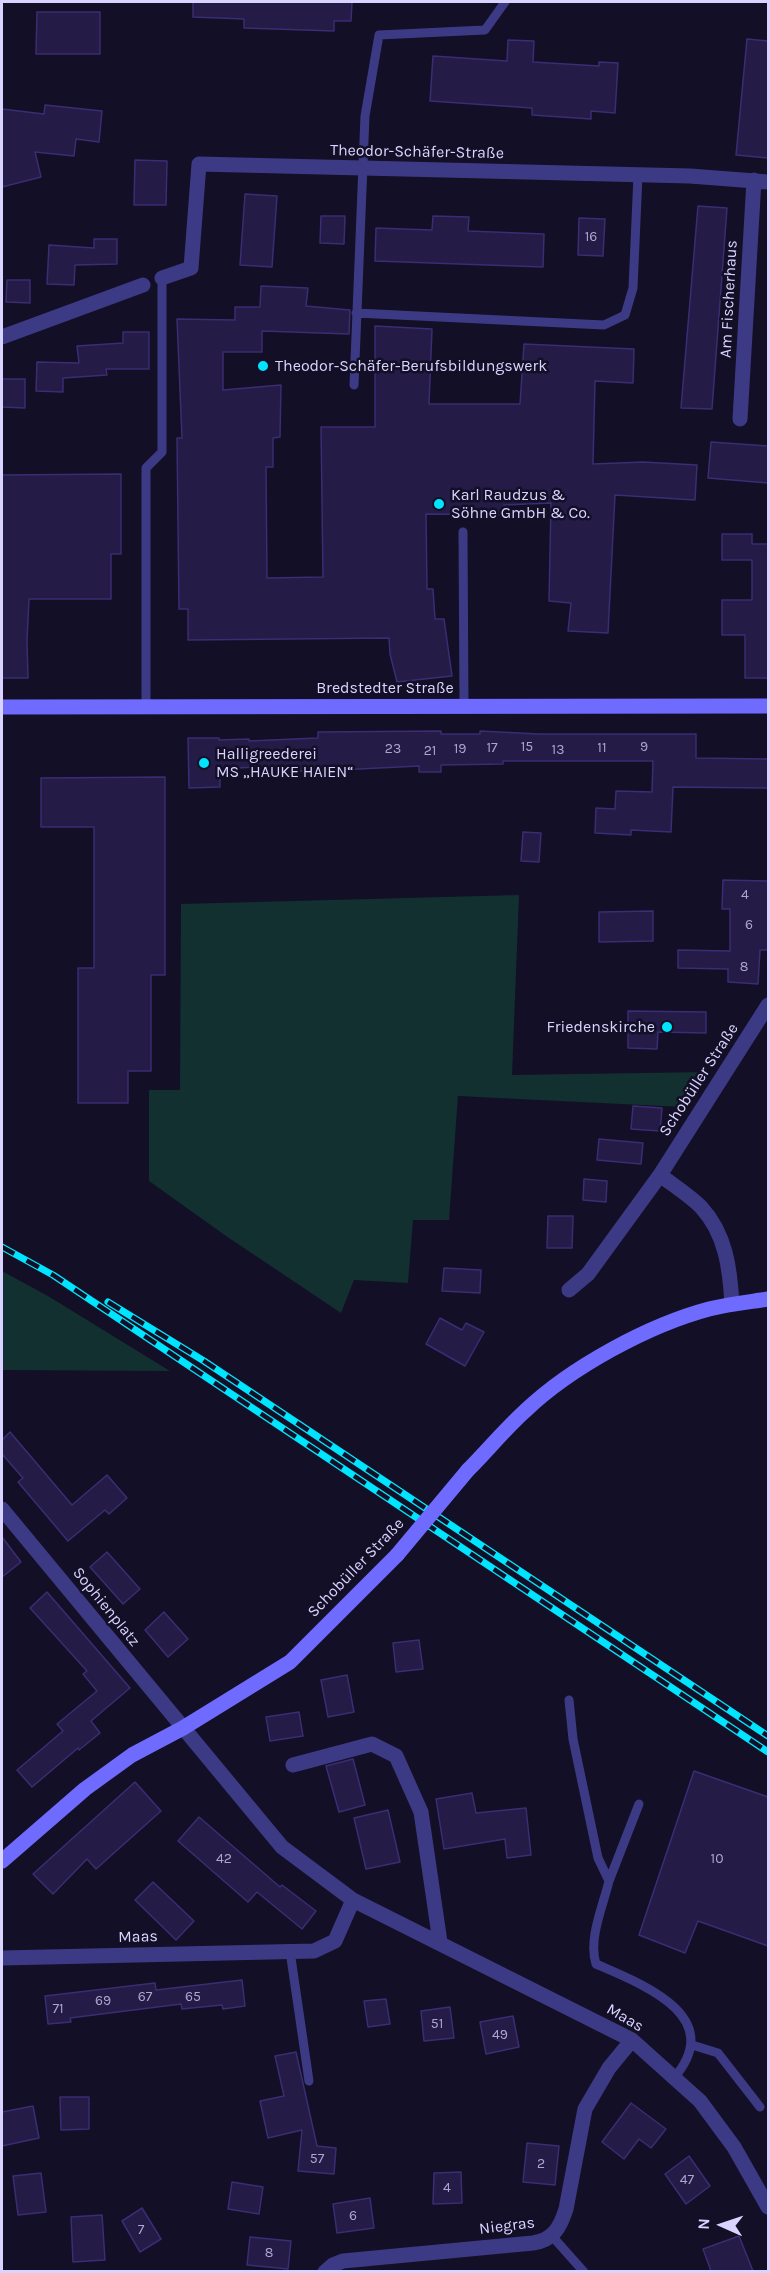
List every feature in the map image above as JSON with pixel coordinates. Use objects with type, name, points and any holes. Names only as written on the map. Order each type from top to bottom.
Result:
[{"type":"main road","name":"Bredstedter Straße","points":[[2,706],[768,706]]},
{"type":"main road","name":"Schobüller Straße","points":[[2,1861],[85,1789],[132,1755],[183,1728],[290,1662],[397,1555],[468,1470],[526,1410],[579,1368],[615,1348],[708,1309],[768,1299]]},
{"type":"street","name":"Theodor-Schäfer-Straße","points":[[162,278],[191,268],[199,164],[638,175],[761,181]]},
{"type":"street","name":"Am Fischerhaus","points":[[740,419],[761,181]]},
{"type":"street","points":[[2,337],[143,285]]},
{"type":"street","name":"Schobüller Straße","points":[[569,1290],[588,1274],[660,1175],[768,1005]]},
{"type":"street","points":[[660,1175],[701,1207],[717,1230],[729,1264],[732,1304]]},
{"type":"street","name":"Sophienplatz","points":[[2,1509],[183,1728]]},
{"type":"street","name":"Maas","points":[[183,1728],[282,1847],[353,1900],[632,2040],[700,2101],[714,2118],[734,2147],[768,2207]]},
{"type":"street","points":[[293,1765],[372,1744],[396,1756],[421,1812],[440,1942]]},
{"type":"street","name":"Maas","points":[[2,1958],[314,1951],[335,1941],[353,1900]]},
{"type":"street","name":"Niegras","points":[[325,2271],[343,2261],[533,2243],[552,2236],[563,2220],[566,2209],[585,2109],[609,2068],[632,2040]]},
{"type":"lane","points":[[354,385],[365,116],[379,35],[485,30],[506,2]]},
{"type":"lane","points":[[356,313],[604,325],[625,315],[633,288],[638,175]]},
{"type":"lane","points":[[146,706],[146,468],[162,452],[162,278]]},
{"type":"lane","points":[[463,532],[464,706]]},
{"type":"lane","points":[[569,1700],[573,1738],[598,1858],[609,1881]]},
{"type":"lane","points":[[639,1804],[609,1881],[594,1940],[594,1957],[596,1964],[650,1988],[673,2004],[688,2027],[692,2045],[684,2067],[674,2078]]},
{"type":"lane","points":[[290,1951],[309,2081]]},
{"type":"lane","points":[[692,2045],[718,2054],[760,2107]]},
{"type":"lane","points":[[552,2236],[584,2271]]},
{"type":"green space","points":[[519,895],[512,1075],[707,1072],[683,1107],[458,1096],[449,1220],[413,1220],[408,1283],[354,1280],[341,1313],[149,1181],[149,1090],[180,1090],[181,904]]},
{"type":"green space","points":[[2,1271],[48,1296],[170,1371],[2,1370]]},
{"type":"building","points":[[193,2],[352,2],[351,21],[334,21],[334,31],[244,28],[244,19],[193,17]]},
{"type":"building","points":[[37,12],[100,12],[100,54],[36,54]]},
{"type":"building","points":[[747,39],[768,41],[768,158],[736,155]]},
{"type":"building","points":[[508,40],[534,41],[533,62],[599,66],[599,62],[618,63],[615,113],[591,111],[591,119],[532,115],[532,108],[430,101],[433,56],[507,61]]},
{"type":"building","points":[[45,105],[102,111],[99,142],[76,139],[74,156],[35,152],[41,177],[2,187],[2,109],[44,114]]},
{"type":"building","points":[[135,160],[167,161],[166,205],[134,205]]},
{"type":"building","points":[[245,194],[277,196],[272,267],[240,265]]},
{"type":"building","points":[[698,206],[727,208],[712,409],[681,408]]},
{"type":"building","points":[[321,216],[345,216],[344,244],[320,243]]},
{"type":"building","points":[[433,216],[469,217],[468,231],[544,234],[543,267],[375,261],[376,228],[432,230]]},
{"type":"building","points":[[579,218],[605,219],[603,256],[578,255]]},
{"type":"building","points":[[94,239],[117,239],[117,264],[75,265],[74,285],[47,284],[49,245],[94,248]]},
{"type":"building","points":[[7,280],[30,280],[30,303],[6,302]]},
{"type":"building","points":[[261,286],[308,288],[306,306],[350,310],[349,334],[262,331],[262,352],[223,352],[223,390],[281,385],[280,437],[273,438],[273,467],[266,467],[267,578],[323,577],[321,427],[375,427],[375,326],[432,329],[429,404],[520,404],[524,344],[634,349],[633,383],[595,381],[593,464],[643,462],[697,465],[695,500],[615,495],[608,633],[568,631],[571,603],[549,601],[551,503],[504,505],[504,515],[426,514],[427,589],[433,589],[435,619],[444,619],[452,676],[397,682],[390,654],[389,638],[188,640],[188,609],[179,609],[177,438],[182,438],[177,319],[235,320],[235,307],[260,307]]},
{"type":"building","points":[[123,332],[149,332],[149,369],[106,369],[107,375],[63,378],[63,392],[36,391],[37,362],[79,363],[77,346],[123,343]]},
{"type":"building","points":[[2,379],[25,379],[25,408],[2,407]]},
{"type":"building","points":[[711,442],[768,446],[768,483],[708,478]]},
{"type":"building","points":[[121,474],[121,554],[111,554],[111,599],[29,599],[28,678],[2,678],[2,475]]},
{"type":"building","points":[[722,534],[752,534],[752,544],[768,544],[768,678],[745,678],[745,635],[722,635],[722,600],[752,600],[752,560],[722,560]]},
{"type":"building","points":[[441,731],[441,734],[480,734],[480,731],[538,734],[696,734],[696,758],[768,759],[768,788],[673,787],[671,832],[631,830],[631,835],[595,833],[596,808],[615,809],[616,791],[652,792],[653,761],[503,761],[503,764],[441,765],[441,772],[419,772],[419,766],[319,771],[256,771],[256,767],[220,769],[220,787],[189,788],[188,738],[249,739],[249,741],[318,738],[318,732]]},
{"type":"building","points":[[165,777],[165,975],[151,975],[151,1071],[128,1071],[128,1103],[78,1103],[78,968],[94,968],[94,827],[41,827],[41,778]]},
{"type":"building","points":[[523,832],[541,833],[539,862],[521,861]]},
{"type":"building","points":[[723,880],[768,881],[768,950],[760,950],[758,984],[728,982],[728,969],[678,968],[678,950],[730,951],[730,909],[722,909]]},
{"type":"building","points":[[653,911],[653,941],[599,942],[599,912]]},
{"type":"building","name":"Friedenskirche","points":[[628,1011],[706,1012],[706,1033],[658,1032],[657,1049],[628,1048]]},
{"type":"building","points":[[633,1106],[662,1108],[660,1131],[631,1129]]},
{"type":"building","points":[[599,1139],[643,1143],[641,1164],[597,1160]]},
{"type":"building","points":[[584,1179],[607,1181],[606,1202],[583,1200]]},
{"type":"building","points":[[548,1216],[573,1216],[572,1248],[547,1248]]},
{"type":"building","points":[[444,1268],[481,1270],[480,1293],[442,1291]]},
{"type":"building","points":[[440,1318],[462,1330],[466,1323],[484,1332],[465,1366],[426,1344]]},
{"type":"building","points":[[10,1432],[72,1505],[107,1475],[127,1498],[109,1514],[105,1510],[68,1541],[18,1482],[23,1478],[2,1454],[2,1440]]},
{"type":"building","points":[[2,1537],[21,1562],[2,1577]]},
{"type":"building","points":[[107,1552],[140,1589],[123,1604],[90,1567]]},
{"type":"building","points":[[47,1592],[130,1688],[91,1721],[100,1733],[79,1750],[78,1748],[32,1787],[17,1770],[63,1731],[57,1724],[97,1691],[83,1674],[87,1671],[30,1608]]},
{"type":"building","points":[[164,1612],[188,1639],[168,1657],[145,1630]]},
{"type":"building","points":[[419,1640],[423,1669],[396,1672],[393,1643]]},
{"type":"building","points":[[347,1675],[354,1712],[328,1717],[321,1680]]},
{"type":"building","points":[[299,1712],[303,1736],[270,1741],[266,1717]]},
{"type":"building","points":[[353,1759],[365,1805],[339,1812],[326,1766]]},
{"type":"building","points":[[694,1771],[768,1797],[768,1946],[698,1921],[685,1953],[639,1935]]},
{"type":"building","points":[[135,1782],[161,1811],[96,1869],[87,1859],[53,1894],[33,1874]]},
{"type":"building","points":[[472,1793],[476,1813],[526,1808],[531,1855],[507,1858],[505,1839],[444,1849],[436,1799]]},
{"type":"building","points":[[388,1810],[400,1862],[366,1869],[354,1818]]},
{"type":"building","points":[[199,1817],[280,1887],[282,1885],[316,1911],[302,1929],[257,1892],[248,1902],[178,1841]]},
{"type":"building","points":[[153,1882],[194,1921],[176,1940],[135,1900]]},
{"type":"building","points":[[242,1980],[245,2006],[223,2009],[222,2005],[182,2009],[181,2004],[70,2018],[71,2022],[48,2024],[45,1996],[155,1983],[156,1990]]},
{"type":"building","points":[[386,1999],[390,2024],[368,2027],[364,2001]]},
{"type":"building","points":[[450,2007],[454,2038],[424,2041],[421,2011]]},
{"type":"building","points":[[513,2016],[519,2047],[486,2054],[480,2022]]},
{"type":"building","points":[[296,2052],[317,2146],[336,2148],[334,2174],[298,2171],[302,2130],[268,2138],[260,2101],[284,2096],[275,2056]]},
{"type":"building","points":[[60,2097],[89,2097],[89,2129],[61,2130]]},
{"type":"building","points":[[631,2103],[666,2129],[651,2148],[639,2139],[624,2159],[602,2142]]},
{"type":"building","points":[[33,2106],[39,2138],[2,2146],[2,2112]]},
{"type":"building","points":[[527,2143],[559,2146],[555,2185],[523,2182]]},
{"type":"building","points":[[689,2156],[710,2186],[686,2204],[665,2174]]},
{"type":"building","points":[[461,2172],[462,2203],[433,2204],[434,2173]]},
{"type":"building","points":[[41,2173],[46,2212],[18,2215],[13,2176]]},
{"type":"building","points":[[232,2182],[263,2187],[259,2214],[228,2209]]},
{"type":"building","points":[[370,2198],[374,2228],[337,2233],[333,2204]]},
{"type":"building","points":[[142,2208],[161,2239],[140,2252],[122,2221]]},
{"type":"building","points":[[102,2215],[105,2260],[73,2262],[71,2217]]},
{"type":"building","points":[[739,2236],[753,2271],[711,2271],[703,2249]]},
{"type":"building","points":[[250,2237],[291,2241],[288,2269],[247,2265]]},
{"type":"railway","points":[[2,1247],[53,1275],[768,1752]]},
{"type":"railway","points":[[108,1302],[204,1361],[768,1736]]},
{"type":"place","name":"Theodor-Schäfer-Berufsbildungswerk","points":[[263,366]]},
{"type":"place","name":"Karl Raudzus & Söhne GmbH & Co.","points":[[439,504]]},
{"type":"place","name":"Halligreederei MS „HAUKE HAIEN“","points":[[204,763]]},
{"type":"place","name":"Friedenskirche","points":[[667,1027]]}]
